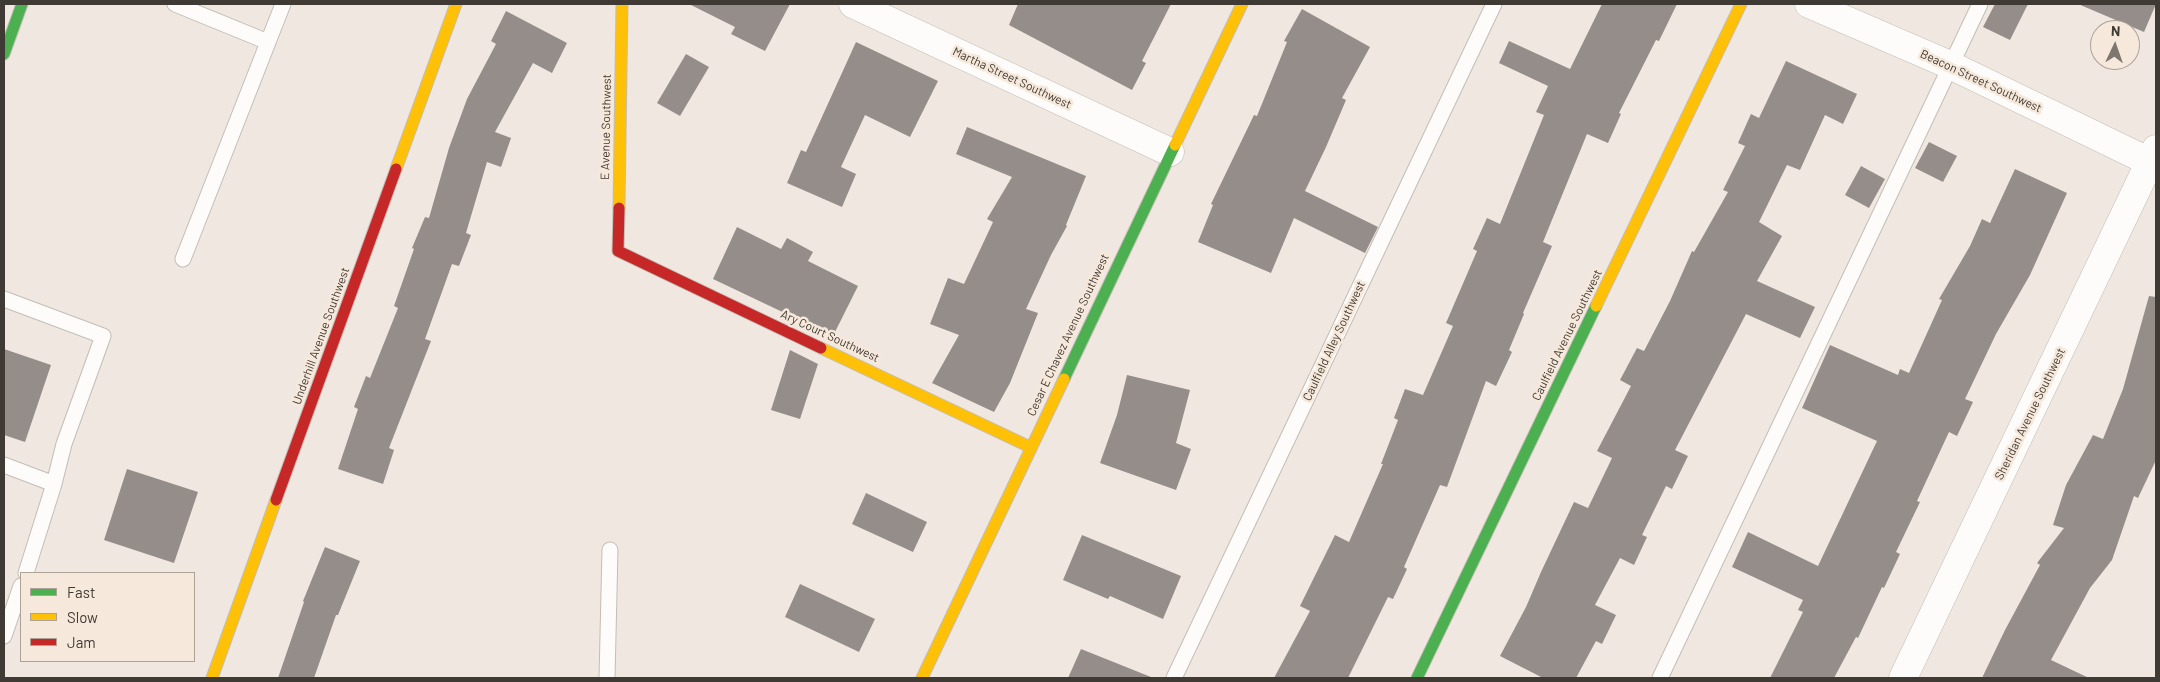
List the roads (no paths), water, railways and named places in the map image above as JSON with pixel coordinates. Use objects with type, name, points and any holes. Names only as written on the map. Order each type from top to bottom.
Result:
[{"type":"street","points":[[4,54],[22,4]]},
{"type":"street","name":"Underhill Avenue Southwest","points":[[212,678],[456,4]]},
{"type":"street","name":"E Avenue Southwest","points":[[618,250],[622,4]]},
{"type":"street","name":"Martha Street Southwest","points":[[853,4],[1170,152]]},
{"type":"street","name":"Cesar E Chavez Avenue Southwest","points":[[922,678],[1170,152],[1242,4]]},
{"type":"street","name":"Caulfield Avenue Southwest","points":[[1417,678],[1741,4]]},
{"type":"street","name":"Beacon Street Southwest","points":[[1809,4],[2153,155]]},
{"type":"street","name":"Sheridan Avenue Southwest","points":[[1903,678],[2153,155]]},
{"type":"street","name":"Ary Court Southwest","points":[[618,250],[1030,447]]},
{"type":"lane","points":[[175,4],[268,42]]},
{"type":"lane","points":[[183,259],[283,4]]},
{"type":"lane","name":"Caulfield Alley Southwest","points":[[1174,678],[1494,4]]},
{"type":"lane","points":[[1660,678],[1980,4]]},
{"type":"lane","points":[[4,299],[103,336],[64,444],[54,484],[26,572]]},
{"type":"lane","points":[[4,465],[54,484]]},
{"type":"lane","points":[[607,678],[610,550]]},
{"type":"lane","points":[[4,636],[20,589]]}]
